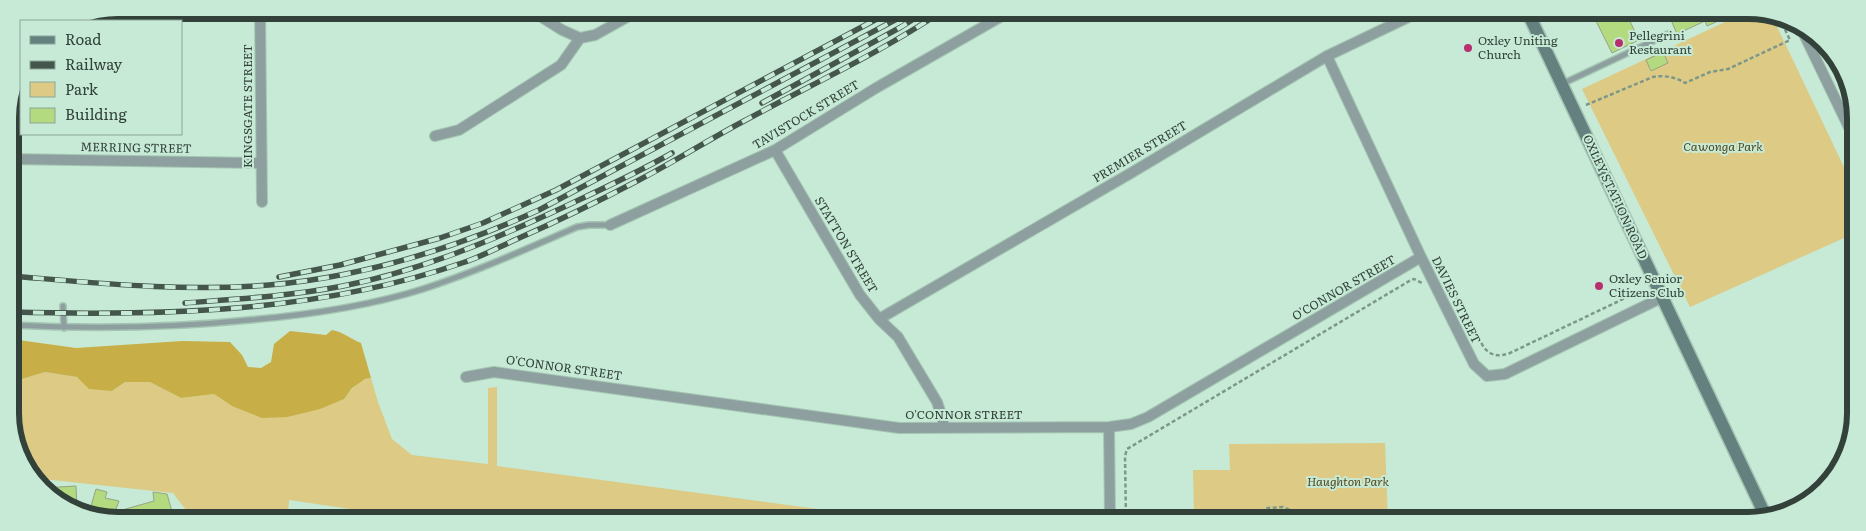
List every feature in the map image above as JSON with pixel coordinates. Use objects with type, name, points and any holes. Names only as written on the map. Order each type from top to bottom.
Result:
[{"type":"main road","name":"OXLEY STATION ROAD","points":[[1531,19],[1763,511]]},
{"type":"street","name":"KINGSGATE STREET","points":[[260,19],[262,202]]},
{"type":"street","points":[[545,19],[580,38],[595,35],[624,19]]},
{"type":"street","name":"TAVISTOCK STREET","points":[[610,225],[775,150],[876,88],[997,19]]},
{"type":"street","name":"PREMIER STREET","points":[[879,319],[1131,173],[1327,56],[1404,19]]},
{"type":"street","points":[[1805,37],[1847,123]]},
{"type":"street","points":[[435,136],[459,130],[561,64],[580,38]]},
{"type":"street","name":"DAVIES STREET","points":[[1327,56],[1421,257],[1474,364],[1487,376],[1505,374],[1663,297]]},
{"type":"street","name":"STATTON STREET","points":[[775,150],[860,295],[879,319],[898,337],[937,402],[943,426]]},
{"type":"street","name":"MERRING STREET","points":[[19,159],[261,163]]},
{"type":"street","name":"O'CONNOR STREET","points":[[466,378],[494,372],[899,428],[943,426],[1109,427],[1131,424],[1148,417],[1421,257]]},
{"type":"street","points":[[1109,427],[1110,512]]},
{"type":"lane","points":[[1562,84],[1668,34]]},
{"type":"lane","points":[[19,325],[64,328],[195,325],[307,315],[356,306],[422,289],[480,269],[577,227],[610,225]]},
{"type":"lane","points":[[63,306],[64,328]]},
{"type":"path","points":[[1586,105],[1653,76],[1660,75],[1685,83],[1710,72],[1728,69],[1790,40],[1783,25]]},
{"type":"path","points":[[1126,512],[1125,456],[1128,450],[1137,442],[1411,280],[1417,280],[1420,284],[1432,279]]},
{"type":"path","points":[[1447,282],[1483,346],[1489,353],[1498,356],[1510,353],[1640,291]]},
{"type":"path","points":[[1260,512],[1268,508],[1283,507],[1295,512]]},
{"type":"green space","name":"Cawonga Park","points":[[1731,19],[1775,22],[1847,173],[1847,237],[1690,307],[1582,89]]},
{"type":"green space","points":[[45,372],[77,377],[112,391],[125,382],[150,382],[181,398],[214,394],[232,406],[344,399],[359,382],[371,378],[392,439],[412,455],[488,464],[488,388],[497,387],[497,466],[840,512],[370,512],[289,500],[288,512],[187,512],[173,493],[43,479],[29,457],[21,433],[19,420],[19,380]]},
{"type":"green space","name":"Haughton Park","points":[[1385,443],[1388,512],[1129,512],[1194,511],[1193,470],[1230,470],[1229,444]]},
{"type":"shaded area","points":[[332,330],[361,343],[371,378],[365,379],[352,388],[344,399],[320,409],[287,417],[262,418],[232,406],[214,394],[181,398],[150,382],[125,382],[112,391],[89,389],[77,377],[45,372],[19,380],[19,340],[76,348],[182,341],[230,342],[242,355],[248,367],[261,368],[271,362],[274,344],[290,331],[326,335]]},
{"type":"building","points":[[1595,19],[1629,19],[1639,40],[1612,53]]},
{"type":"building","points":[[1671,19],[1723,19],[1707,26],[1705,21],[1677,34]]},
{"type":"building","points":[[1663,52],[1668,63],[1651,71],[1646,60]]},
{"type":"building","points":[[76,486],[77,503],[68,499],[51,487]]},
{"type":"building","points":[[96,489],[107,492],[105,498],[119,501],[115,512],[90,508]]},
{"type":"building","points":[[153,492],[167,494],[172,512],[115,512],[154,501]]},
{"type":"railway","points":[[279,277],[340,265],[440,238],[483,223],[556,190],[877,19]]},
{"type":"railway","points":[[19,277],[140,286],[237,287],[304,281],[373,268],[407,259],[474,237],[539,210],[897,19]]},
{"type":"railway","points":[[762,103],[914,19]]},
{"type":"railway","points":[[19,312],[125,313],[182,311],[296,302],[407,280],[462,263],[563,218],[639,180],[731,128],[868,55],[930,19]]},
{"type":"railway","points":[[185,303],[304,292],[372,280],[400,272],[456,253],[510,231],[605,188],[672,153]]},
{"type":"place","name":"Pellegrini Restaurant","points":[[1619,43]]},
{"type":"place","name":"Oxley Uniting Church","points":[[1468,48]]},
{"type":"place","name":"Oxley Senior Citizens Club","points":[[1599,286]]}]
